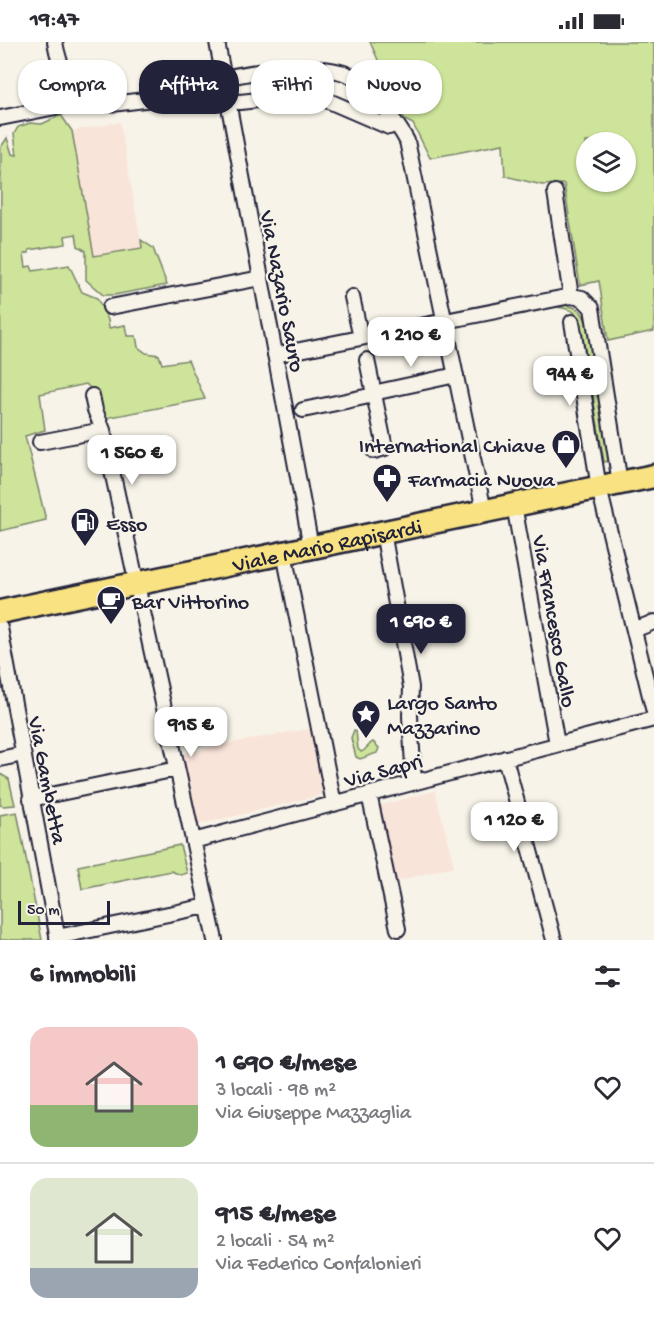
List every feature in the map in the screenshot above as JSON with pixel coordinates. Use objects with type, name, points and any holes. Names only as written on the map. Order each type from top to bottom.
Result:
[{"type":"main road","name":"Viale Mario Rapisardi","points":[[0,612],[654,476]]},
{"type":"street","points":[[55,42],[60,60]]},
{"type":"street","name":"Via Nazario Sauro","points":[[217,42],[221,60]]},
{"type":"street","points":[[239,77],[288,70],[330,69],[340,71],[363,84],[407,141],[484,512]]},
{"type":"street","points":[[239,102],[265,97],[295,96],[324,99],[389,127],[396,124]]},
{"type":"street","points":[[0,118],[20,114]]},
{"type":"street","name":"Via Nazario Sauro","points":[[229,114],[311,547]]},
{"type":"street","points":[[555,192],[571,296]]},
{"type":"street","points":[[110,307],[261,278]]},
{"type":"street","points":[[275,355],[571,296],[582,298],[592,308],[610,485],[634,630],[654,712]]},
{"type":"street","points":[[352,297],[361,338]]},
{"type":"street","points":[[572,322],[610,485]]},
{"type":"street","points":[[367,360],[386,448],[374,451]]},
{"type":"street","points":[[303,410],[456,375]]},
{"type":"street","points":[[92,396],[103,430],[215,940]]},
{"type":"street","points":[[40,442],[103,430]]},
{"type":"street","name":"Via Francesco Gallo","points":[[514,505],[557,744]]},
{"type":"street","points":[[383,532],[411,687],[410,716],[414,782]]},
{"type":"street","points":[[284,553],[334,804]]},
{"type":"street","points":[[634,630],[654,622]]},
{"type":"street","name":"Via Gambetta","points":[[0,628],[58,939]]},
{"type":"street","name":"Via Sapri","points":[[193,841],[654,719]]},
{"type":"street","points":[[0,759],[23,754]]},
{"type":"street","points":[[505,758],[554,940]]},
{"type":"street","points":[[31,799],[177,769]]},
{"type":"street","points":[[369,794],[398,929]]},
{"type":"street","points":[[58,939],[207,906]]},
{"type":"shaded area","points":[[120,122],[142,248],[94,256],[72,131]]},
{"type":"shaded area","points":[[314,728],[326,794],[197,825],[183,754]]},
{"type":"shaded area","points":[[435,791],[454,866],[395,882],[377,806]]},
{"type":"green space","points":[[370,42],[654,42],[654,331],[608,341],[599,281],[580,285],[564,184],[542,185],[505,176],[503,144],[430,158],[413,124],[405,120],[402,114],[442,114],[442,60],[378,60]]},
{"type":"green space","points":[[61,115],[72,131],[94,256],[142,248],[141,240],[153,248],[167,285],[103,295],[86,280],[86,251],[78,246],[76,234],[65,236],[66,244],[29,250],[29,253],[24,254],[26,267],[31,266],[33,271],[69,265],[82,292],[97,298],[108,320],[109,328],[125,325],[127,336],[136,336],[138,347],[146,353],[159,355],[162,364],[188,360],[205,399],[106,418],[95,395],[86,384],[40,394],[45,430],[25,436],[46,520],[0,531],[1,147],[7,138],[12,154],[17,155],[14,134],[18,127],[30,123],[42,124]]},
{"type":"green space","points":[[564,305],[576,308],[582,313],[589,331],[609,461],[604,462],[579,317],[567,309],[555,307]]},
{"type":"green space","points":[[354,730],[358,749],[361,752],[373,742],[379,748],[377,753],[360,759],[356,757],[351,738]]},
{"type":"green space","points":[[0,774],[9,779],[15,805],[0,805]]},
{"type":"green space","points":[[17,812],[42,940],[0,940],[0,815]]},
{"type":"green space","points":[[180,845],[187,873],[181,875],[171,871],[82,889],[78,866]]},
{"type":"place","name":"International Chiave","points":[[566,470]]},
{"type":"place","name":"Farmacia Nuova","points":[[387,504]]},
{"type":"place","name":"Esso","points":[[85,548]]},
{"type":"place","name":"Bar Vittorino","points":[[111,626]]},
{"type":"place","name":"Largo Santo Mazzarino","points":[[366,740]]}]
